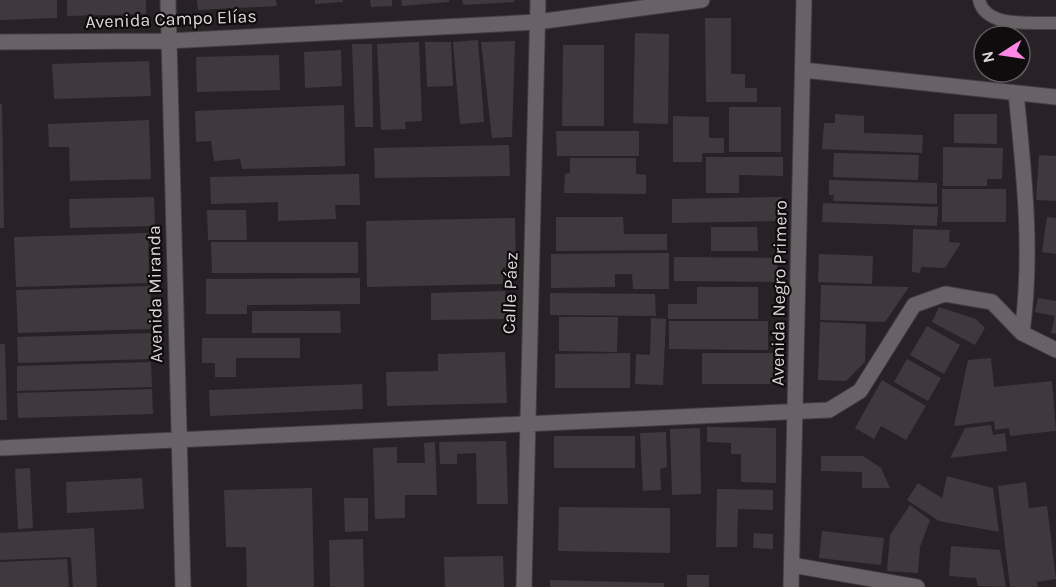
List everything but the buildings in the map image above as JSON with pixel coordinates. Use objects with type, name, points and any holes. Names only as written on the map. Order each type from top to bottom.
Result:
[{"type":"street","name":"Avenida Miranda","points":[[168,0],[183,587]]},
{"type":"street","name":"Calle Páez","points":[[524,587],[526,423],[538,0]]},
{"type":"street","name":"Avenida Campo Elías","points":[[0,42],[168,41],[537,22],[702,0]]},
{"type":"street","name":"Avenida Negro Primero","points":[[790,587],[796,411],[804,0]]},
{"type":"street","points":[[803,70],[1056,97]]},
{"type":"street","points":[[1016,93],[1028,224],[1028,278],[1022,333]]},
{"type":"street","points":[[0,448],[178,438],[829,410],[860,391],[914,305],[945,294],[992,302],[1022,333],[1056,350]]},
{"type":"street","points":[[792,565],[917,587]]},
{"type":"lane","points":[[980,0],[984,12],[997,20],[1056,23]]}]
